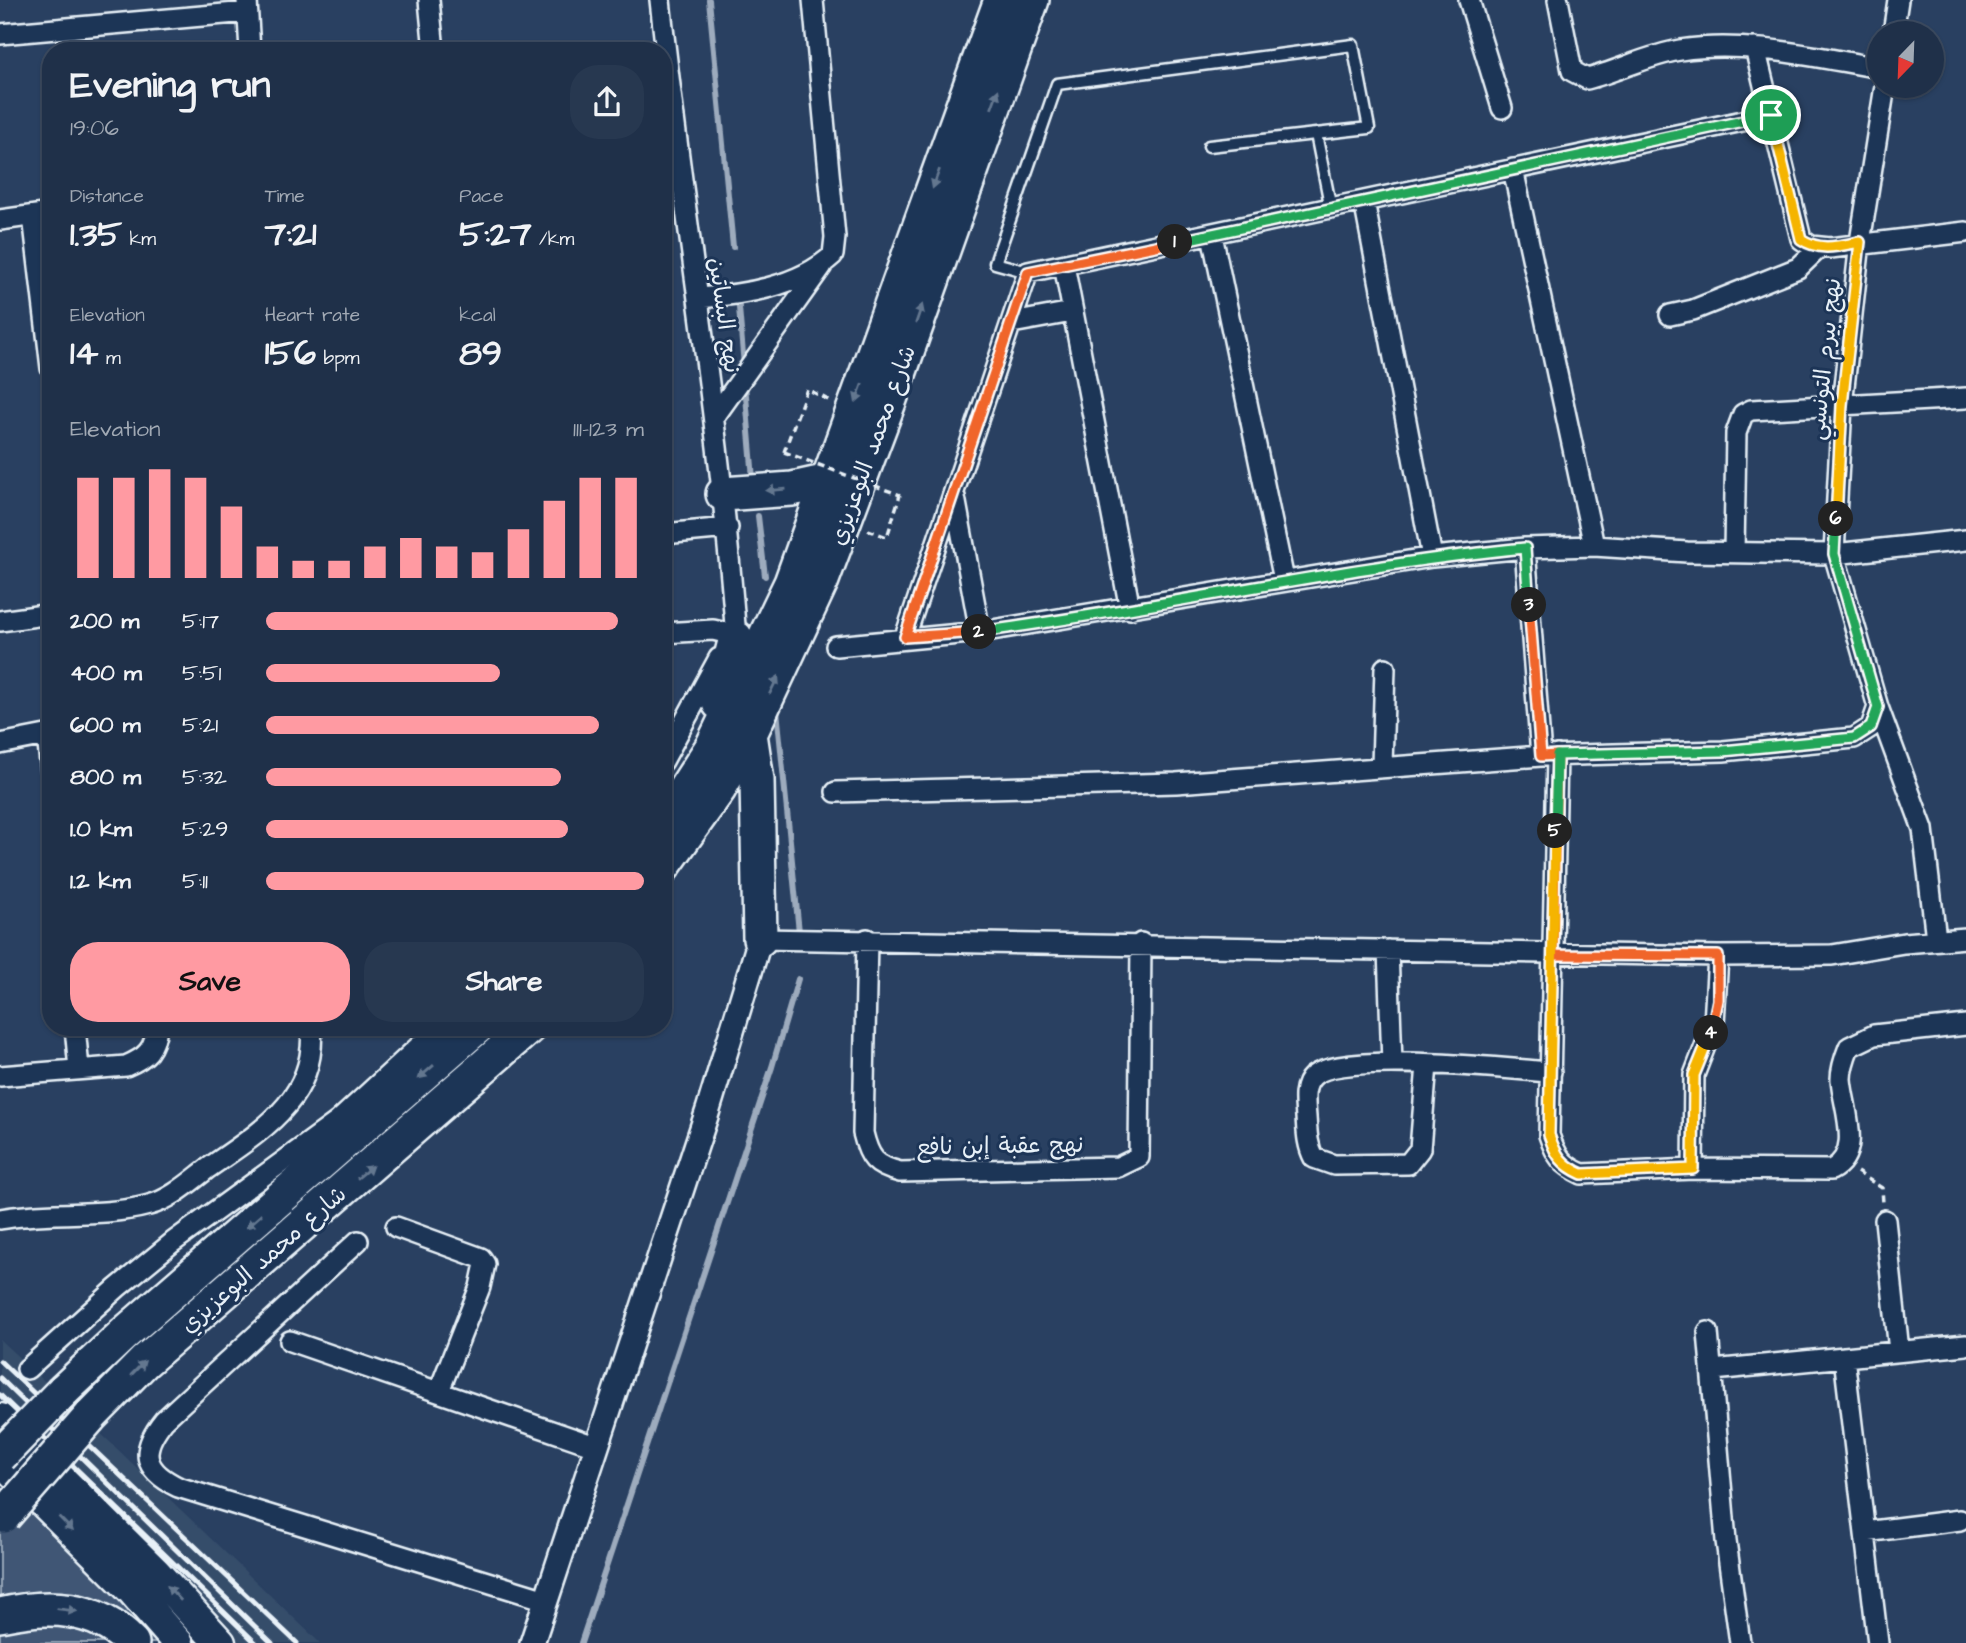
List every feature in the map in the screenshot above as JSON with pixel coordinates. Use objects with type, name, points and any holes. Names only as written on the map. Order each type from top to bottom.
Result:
[{"type":"highway","name":"شارع محمد البوعزيزي","points":[[672,811],[740,694],[792,583],[813,484],[1002,13],[1032,0]]},
{"type":"highway","points":[[1002,13],[1041,0]]},
{"type":"highway","name":"شارع محمد البوعزيزي","points":[[672,854],[719,789],[750,734],[827,568],[889,402],[1002,13]]},
{"type":"highway","points":[[723,494],[813,484]]},
{"type":"highway","points":[[672,809],[720,699],[734,632]]},
{"type":"highway","points":[[750,734],[757,780],[760,939]]},
{"type":"highway","points":[[672,878],[723,816],[739,813],[747,817],[759,841]]},
{"type":"highway","name":"شارع محمد البوعزيزي","points":[[0,1458],[62,1391],[467,1036]]},
{"type":"highway","name":"شارع محمد البوعزيزي","points":[[1,1511],[144,1362],[519,1036]]},
{"type":"highway","points":[[0,1444],[62,1391]]},
{"type":"highway","points":[[0,1615],[34,1608],[73,1609],[100,1619],[132,1643]]},
{"type":"main road","points":[[0,1419],[155,1572],[220,1643]]},
{"type":"main road","points":[[0,1458],[131,1589],[178,1643]]},
{"type":"street","points":[[429,0],[433,42]]},
{"type":"street","name":"نهج البساتين","points":[[660,0],[663,42]]},
{"type":"street","points":[[698,298],[749,293],[783,283],[833,255],[835,237],[813,0]]},
{"type":"street","points":[[1469,0],[1502,108]]},
{"type":"street","points":[[1558,0],[1572,71],[1587,79],[1678,51],[1755,48],[1867,66]]},
{"type":"street","points":[[1895,21],[1898,0]]},
{"type":"street","points":[[0,34],[247,6],[249,42]]},
{"type":"street","points":[[1755,48],[1801,239],[1811,246],[1820,247],[1966,232]]},
{"type":"street","name":"نهج بيرم التونسي","points":[[1883,98],[1860,242],[1842,405],[1834,554],[1878,707],[1923,829],[1937,939]]},
{"type":"street","points":[[905,637],[955,496],[1028,272],[1771,115]]},
{"type":"street","name":"نهج البساتين","points":[[672,145],[715,416],[728,528],[734,632]]},
{"type":"street","points":[[1513,169],[1594,547]]},
{"type":"street","points":[[1364,201],[1432,557]]},
{"type":"street","points":[[0,220],[42,214]]},
{"type":"street","points":[[1212,235],[1284,580]]},
{"type":"street","points":[[1670,315],[1693,310],[1798,268],[1820,247]]},
{"type":"street","points":[[715,416],[827,260]]},
{"type":"street","points":[[1063,265],[1130,609]]},
{"type":"street","points":[[1012,323],[1072,312]]},
{"type":"street","points":[[1734,552],[1736,433],[1743,414],[1751,410],[1966,398]]},
{"type":"street","points":[[955,496],[980,632]]},
{"type":"street","points":[[672,533],[728,528]]},
{"type":"street","points":[[836,646],[905,637],[980,632],[1432,557],[1525,548],[1594,547],[1834,554],[1966,540]]},
{"type":"street","points":[[1525,548],[1549,756],[1553,955],[1549,1135],[1557,1157],[1569,1168],[1582,1174],[1693,1169],[1814,1172],[1831,1170],[1843,1164],[1848,1154],[1849,1135],[1841,1076],[1849,1047],[1874,1035],[1966,1025]]},
{"type":"street","points":[[0,621],[42,615]]},
{"type":"street","points":[[672,632],[713,630],[734,632],[672,746]]},
{"type":"street","points":[[1382,765],[1385,668]]},
{"type":"street","points":[[836,792],[1176,783],[1382,765],[1549,756],[1723,751],[1854,738],[1871,727],[1878,707]]},
{"type":"street","points":[[0,744],[42,736]]},
{"type":"street","points":[[532,1642],[598,1447],[760,939],[1141,943],[1553,955],[1718,956],[1832,955],[1937,939],[1966,938]]},
{"type":"street","name":"نهج عقبة إبن نافع","points":[[867,939],[863,1133],[868,1155],[879,1167],[900,1172],[1118,1167],[1139,1157],[1141,943]]},
{"type":"street","points":[[1388,950],[1392,1063]]},
{"type":"street","points":[[1693,1169],[1694,1075],[1714,1023],[1718,956]]},
{"type":"street","points":[[76,1036],[79,1069]]},
{"type":"street","points":[[0,1076],[127,1066],[145,1058],[155,1044],[156,1036]]},
{"type":"street","points":[[0,1219],[123,1210],[151,1205],[177,1191],[277,1119],[303,1082],[312,1036]]},
{"type":"street","points":[[27,1369],[173,1242],[337,1122],[430,1036]]},
{"type":"street","points":[[1427,1065],[1420,1149],[1409,1164],[1334,1164],[1314,1158],[1309,1149],[1305,1101],[1311,1078],[1322,1070],[1392,1063],[1551,1072]]},
{"type":"street","points":[[1885,1220],[1899,1351]]},
{"type":"street","points":[[396,1227],[481,1258],[485,1264],[480,1287],[439,1391]]},
{"type":"street","points":[[359,1241],[164,1420],[150,1440],[148,1463],[154,1473],[178,1487],[546,1600]]},
{"type":"street","points":[[1708,1332],[1726,1541],[1740,1643]]},
{"type":"street","points":[[290,1341],[598,1447]]},
{"type":"street","points":[[1713,1370],[1966,1345]]},
{"type":"street","points":[[1844,1357],[1878,1643]]},
{"type":"street","points":[[1865,1532],[1960,1520]]},
{"type":"lane","points":[[1028,272],[995,263],[1057,84],[1353,45],[1368,128],[1209,146]]},
{"type":"lane","points":[[1316,134],[1331,209]]},
{"type":"path","points":[[832,402],[807,389],[784,452],[900,495],[887,537],[859,527]]},
{"type":"path","points":[[813,451],[813,484]]},
{"type":"path","points":[[1843,1164],[1882,1188],[1885,1220]]},
{"type":"shaded area","points":[[0,1340],[320,1643],[240,1643],[74,1484],[78,1479],[0,1404]]},
{"type":"shaded area","points":[[0,1404],[79,1480],[148,1583],[201,1643],[0,1643]]},
{"type":"waterway","points":[[709,0],[733,247]]},
{"type":"waterway","points":[[738,296],[744,366]]},
{"type":"waterway","points":[[745,384],[753,479]]},
{"type":"waterway","points":[[758,516],[765,576]]},
{"type":"waterway","points":[[777,710],[799,932]]},
{"type":"waterway","points":[[581,1643],[772,1067],[798,979]]},
{"type":"railway","points":[[0,1361],[297,1643]]},
{"type":"railway","points":[[0,1378],[272,1643]]},
{"type":"railway","points":[[0,1395],[256,1643]]},
{"type":"route","points":[[1771,115],[1028,272],[955,496],[905,637],[980,632],[1432,557],[1525,548],[1541,756],[1557,755],[1553,955],[1718,956],[1718,1000],[1714,1023],[1694,1075],[1693,1169],[1582,1174],[1569,1168],[1557,1157],[1549,1135],[1557,755],[1723,751],[1854,738],[1871,727],[1878,707],[1834,554],[1842,405],[1860,242],[1830,248],[1811,246],[1801,239],[1771,115]]}]
